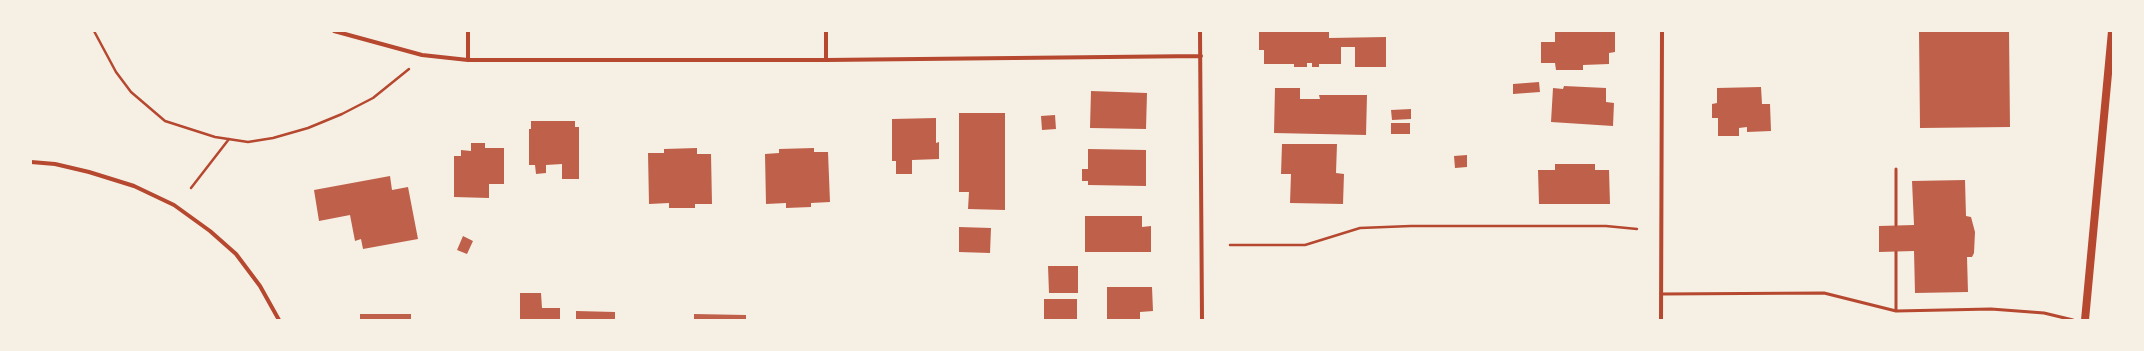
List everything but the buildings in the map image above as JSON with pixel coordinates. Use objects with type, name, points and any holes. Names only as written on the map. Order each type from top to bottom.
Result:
[{"type":"main road","points":[[2085,320],[2112,31]]},
{"type":"street","points":[[334,31],[422,56],[468,60],[826,60],[1200,56]]},
{"type":"street","points":[[468,31],[468,60]]},
{"type":"street","points":[[826,31],[826,60]]},
{"type":"street","points":[[1200,31],[1202,320]]},
{"type":"street","points":[[1661,320],[1662,31]]},
{"type":"street","points":[[31,162],[55,164],[89,172],[134,186],[174,205],[210,231],[236,254],[260,286],[279,320]]},
{"type":"lane","points":[[1896,169],[1896,225]]},
{"type":"lane","points":[[1896,252],[1896,311]]},
{"type":"lane","points":[[1661,294],[1824,293],[1896,311],[1991,309],[2044,313],[2073,320]]},
{"type":"path","points":[[94,31],[116,72],[131,92],[165,121],[215,137],[248,142],[273,138],[308,128],[342,114],[373,98],[411,68],[422,56]]},
{"type":"path","points":[[191,188],[229,139]]},
{"type":"path","points":[[1230,245],[1305,246],[1360,228],[1411,226],[1606,226],[1637,229]]}]
